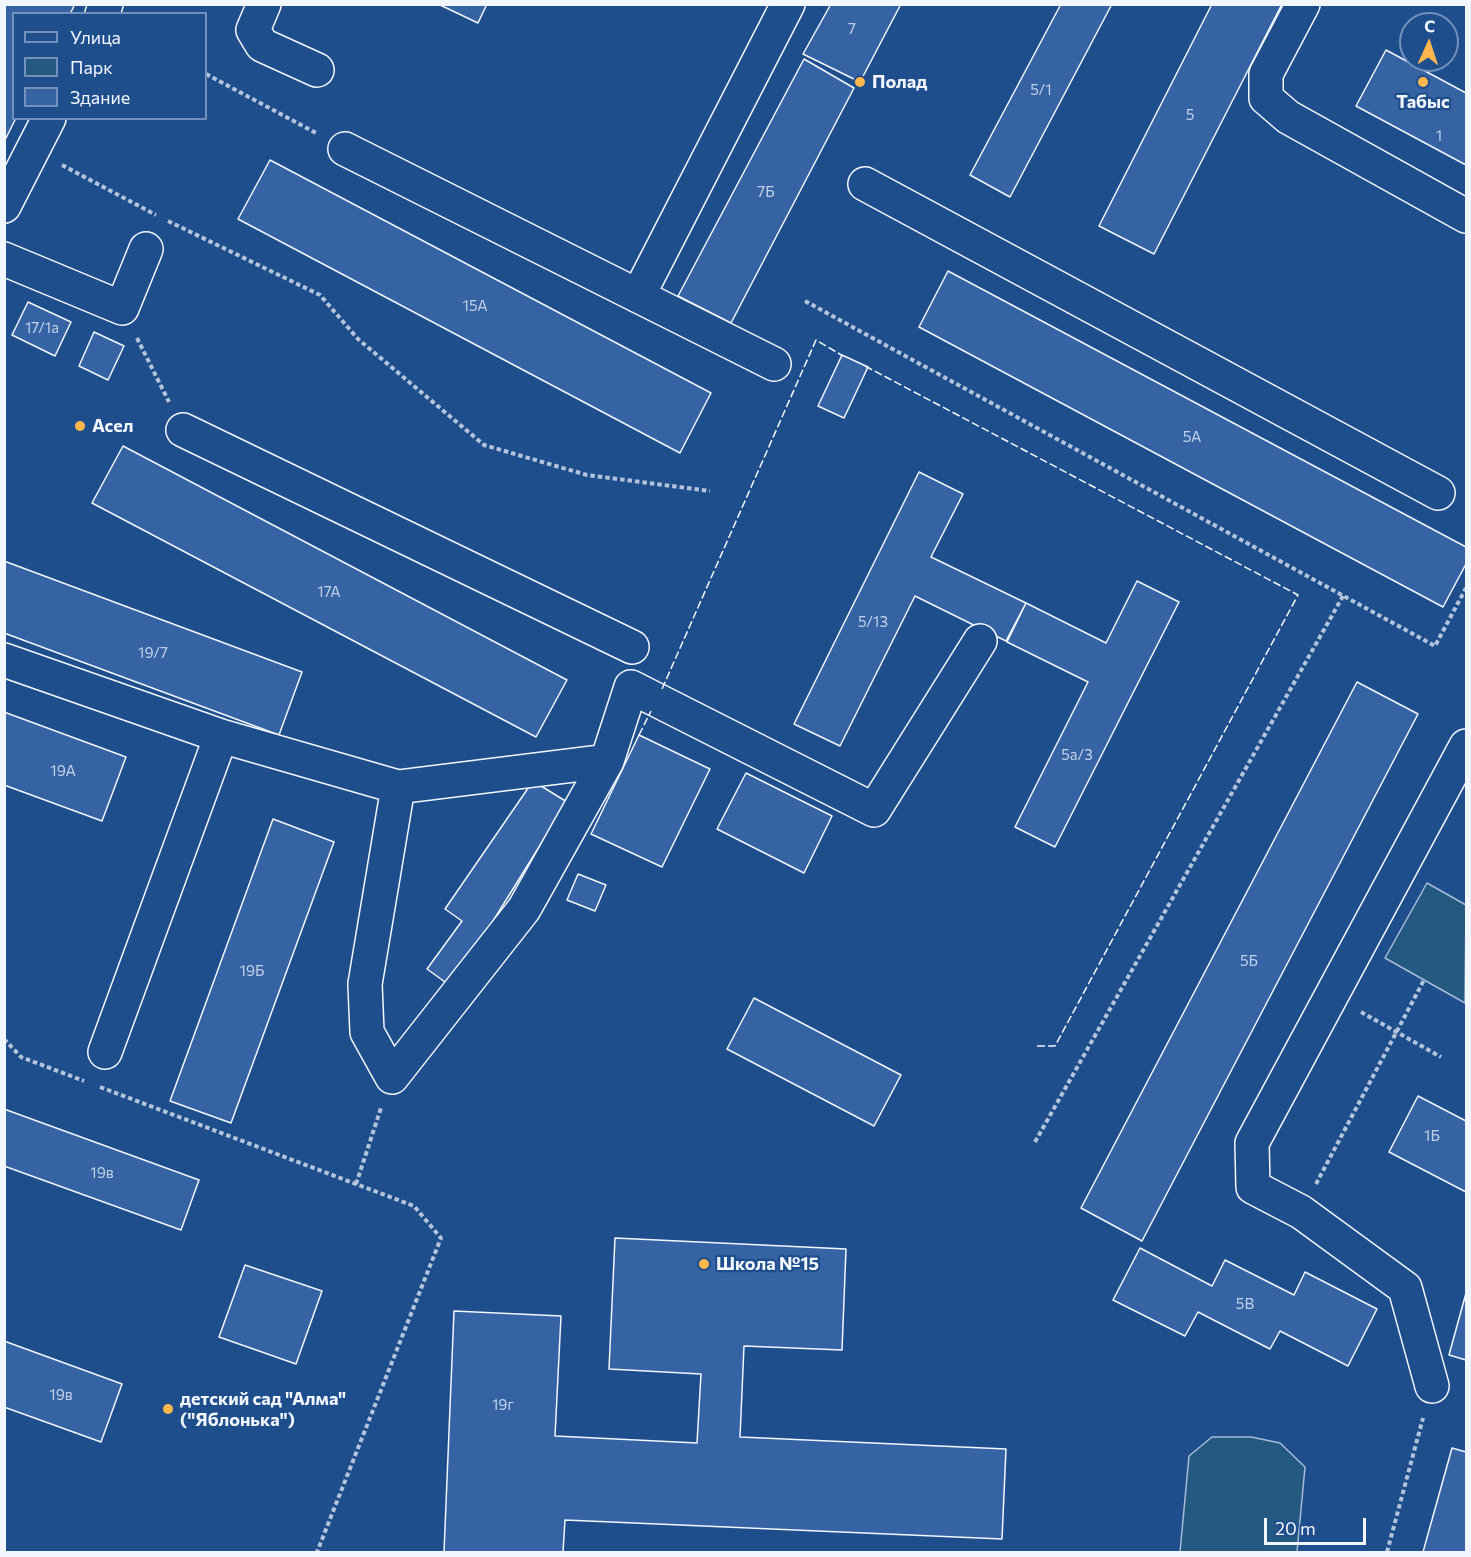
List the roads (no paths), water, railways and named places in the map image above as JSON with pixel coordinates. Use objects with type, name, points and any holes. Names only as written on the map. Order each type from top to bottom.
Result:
[{"type":"lane","points":[[264,4],[253,30],[262,45],[317,70]]},
{"type":"lane","points":[[638,296],[788,4]]},
{"type":"lane","points":[[1303,4],[1266,74],[1266,98],[1288,117],[1467,216]]},
{"type":"lane","points":[[4,206],[48,120]]},
{"type":"lane","points":[[345,149],[774,364]]},
{"type":"lane","points":[[865,184],[1438,493]]},
{"type":"lane","points":[[4,259],[122,308],[147,249]]},
{"type":"lane","points":[[183,430],[632,647]]},
{"type":"lane","points":[[398,787],[365,984],[367,1032],[392,1077],[524,909],[607,761],[631,687],[874,810],[980,641]]},
{"type":"lane","points":[[4,660],[221,736],[398,787],[607,761]]},
{"type":"lane","points":[[105,1052],[221,736]]},
{"type":"lane","points":[[1432,1386],[1405,1288],[1300,1212],[1253,1187],[1252,1143],[1467,746]]},
{"type":"place","name":"Полад","points":[[860,82]]},
{"type":"place","name":"Табыс","points":[[1423,82]]},
{"type":"place","name":"Асел","points":[[80,426]]},
{"type":"place","name":"Школа №15","points":[[704,1264]]},
{"type":"place","name":"детский сад \"Алма\" (\"Яблонька\")","points":[[168,1409]]}]
